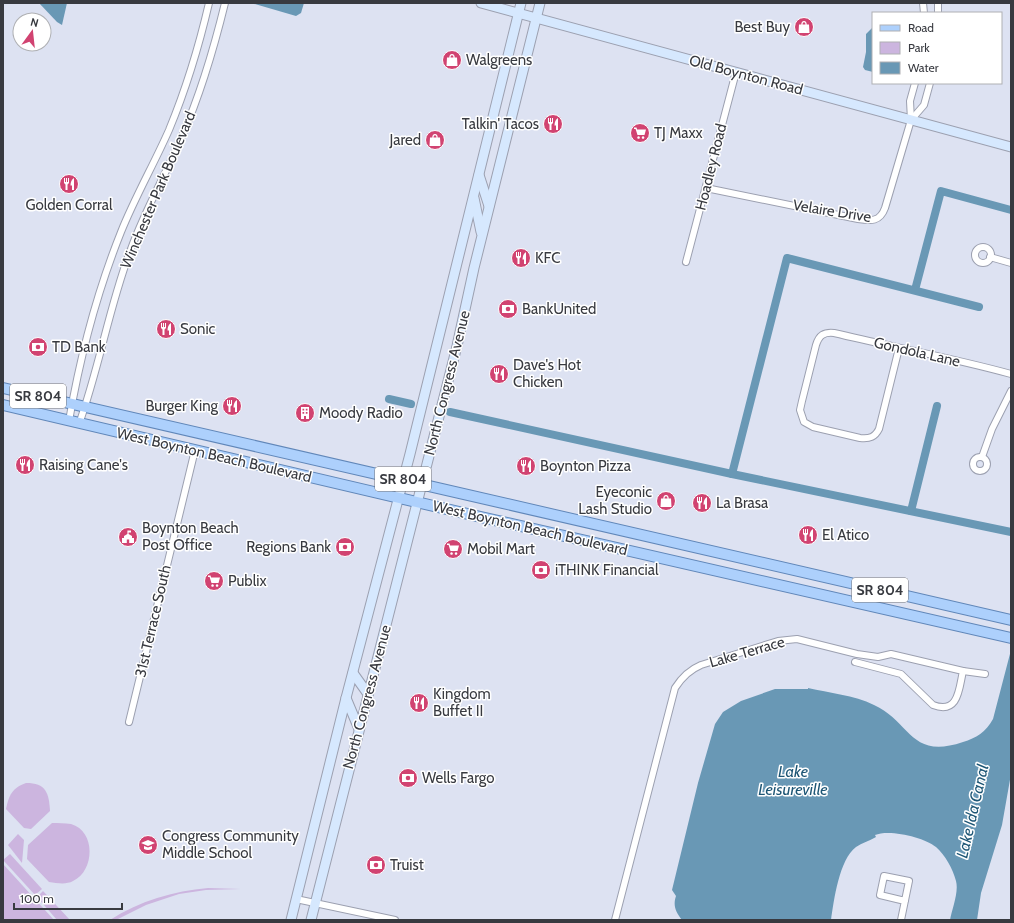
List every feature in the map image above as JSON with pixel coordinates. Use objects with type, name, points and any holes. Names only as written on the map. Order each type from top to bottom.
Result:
[{"type":"main road","name":"Old Boynton Road","points":[[481,3],[1011,147]]},
{"type":"main road","name":"North Congress Avenue","points":[[291,920],[346,698],[403,479],[521,3]]},
{"type":"main road","name":"North Congress Avenue","points":[[311,920],[457,346],[482,235],[540,3]]},
{"type":"main road","points":[[478,173],[489,207]]},
{"type":"main road","points":[[473,194],[482,235]]},
{"type":"main road","name":"West Boynton Beach Boulevard","points":[[3,388],[1011,620]]},
{"type":"main road","name":"West Boynton Beach Boulevard","points":[[3,405],[79,424],[1011,638]]},
{"type":"main road","points":[[623,549],[644,536]]},
{"type":"main road","points":[[649,555],[672,542]]},
{"type":"main road","points":[[353,673],[368,694]]},
{"type":"main road","points":[[346,698],[359,730]]},
{"type":"street","name":"Winchester Park Boulevard","points":[[69,421],[93,319],[110,263],[132,208],[177,110],[195,57],[209,3]]},
{"type":"street","name":"Winchester Park Boulevard","points":[[79,424],[108,318],[126,262],[138,231],[182,136],[194,106],[211,56],[225,3]]},
{"type":"street","name":"Hoadley Road","points":[[686,262],[736,72]]},
{"type":"street","points":[[911,120],[910,101],[915,84]]},
{"type":"street","points":[[911,120],[924,105],[930,84]]},
{"type":"street","name":"Velaire Drive","points":[[706,188],[875,220],[882,215],[885,208],[911,120]]},
{"type":"street","points":[[990,257],[1011,263]]},
{"type":"street","name":"Gondola Lane","points":[[900,348],[879,428],[872,437],[860,438],[813,427],[804,422],[801,417],[802,401],[812,357],[817,342],[822,334],[834,333],[900,348],[1011,374]]},
{"type":"street","points":[[982,457],[992,429],[1011,391]]},
{"type":"street","name":"31st Terrace South","points":[[129,722],[195,450]]},
{"type":"street","name":"Lake Terrace","points":[[615,920],[675,688],[691,670],[735,654],[778,641],[792,639],[874,657],[890,654],[963,671],[985,674]]},
{"type":"street","points":[[855,662],[901,674],[933,705],[941,707],[955,702],[963,671]]},
{"type":"street","points":[[901,920],[905,901],[909,881],[884,876],[880,896],[905,901]]},
{"type":"street","points":[[296,900],[315,902],[395,920]]},
{"type":"green space","points":[[26,783],[33,783],[42,787],[47,794],[50,805],[50,811],[31,829],[24,828],[6,809],[8,800],[14,790]]},
{"type":"green space","points":[[52,823],[71,824],[79,828],[85,834],[88,842],[90,851],[89,860],[85,869],[80,876],[67,883],[49,882],[27,859],[28,845]]},
{"type":"green space","points":[[18,834],[24,840],[22,863],[8,845]]},
{"type":"green space","points":[[10,854],[42,889],[35,895],[3,860]]},
{"type":"green space","points":[[3,864],[54,920],[3,920]]},
{"type":"green space","points":[[195,889],[241,889],[206,890],[179,894],[146,905],[116,920],[110,920],[133,907],[157,898]]},
{"type":"green space","points":[[43,891],[70,920],[57,920],[37,897]]},
{"type":"water","points":[[39,3],[67,3],[62,25],[52,17],[52,12],[48,12]]},
{"type":"water","points":[[251,3],[304,3],[301,13],[296,16]]},
{"type":"water","points":[[872,28],[872,72],[865,70],[863,67],[866,52],[866,34]]},
{"type":"water","name":"Lake Leisureville","points":[[1011,650],[1011,774],[1002,825],[981,893],[977,920],[950,920],[957,885],[951,867],[936,847],[931,843],[915,837],[881,833],[856,847],[845,861],[838,881],[831,920],[682,920],[675,908],[676,896],[672,890],[698,783],[715,724],[723,712],[741,701],[775,689],[808,688],[850,697],[874,705],[896,720],[912,737],[921,743],[932,746],[945,746],[972,739],[984,731],[990,724],[993,719]]},
{"type":"waterway","points":[[915,290],[941,191],[1011,210]]},
{"type":"waterway","points":[[732,474],[787,258],[979,307]]},
{"type":"waterway","points":[[389,399],[411,404]]},
{"type":"waterway","points":[[911,511],[937,406]]},
{"type":"waterway","points":[[450,412],[732,474],[1011,532]]},
{"type":"place","name":"Best Buy","points":[[804,27]]},
{"type":"place","name":"Walgreens","points":[[452,60]]},
{"type":"place","name":"Talkin' Tacos","points":[[553,124]]},
{"type":"place","name":"TJ Maxx","points":[[640,133]]},
{"type":"place","name":"Jared","points":[[435,140]]},
{"type":"place","name":"Golden Corral","points":[[69,184]]},
{"type":"place","name":"KFC","points":[[521,258]]},
{"type":"place","name":"BankUnited","points":[[508,309]]},
{"type":"place","name":"Sonic","points":[[166,329]]},
{"type":"place","name":"TD Bank","points":[[38,347]]},
{"type":"place","name":"Dave's Hot Chicken","points":[[499,374]]},
{"type":"place","name":"Burger King","points":[[232,406]]},
{"type":"place","name":"Moody Radio","points":[[305,413]]},
{"type":"place","name":"Raising Cane's","points":[[25,465]]},
{"type":"place","name":"Boynton Pizza","points":[[526,466]]},
{"type":"place","name":"Eyeconic Lash Studio","points":[[666,501]]},
{"type":"place","name":"La Brasa","points":[[702,503]]},
{"type":"place","name":"El Atico","points":[[808,535]]},
{"type":"place","name":"Boynton Beach Post Office","points":[[128,537]]},
{"type":"place","name":"Regions Bank","points":[[345,547]]},
{"type":"place","name":"Mobil Mart","points":[[453,549]]},
{"type":"place","name":"iTHINK Financial","points":[[541,570]]},
{"type":"place","name":"Publix","points":[[214,581]]},
{"type":"place","name":"Kingdom Buffet II","points":[[419,703]]},
{"type":"place","name":"Wells Fargo","points":[[408,778]]},
{"type":"place","name":"Congress Community Middle School","points":[[148,845]]},
{"type":"place","name":"Truist","points":[[376,865]]},
{"type":"water label","name":"Lake Ida Canal","points":[[972,811]]}]
